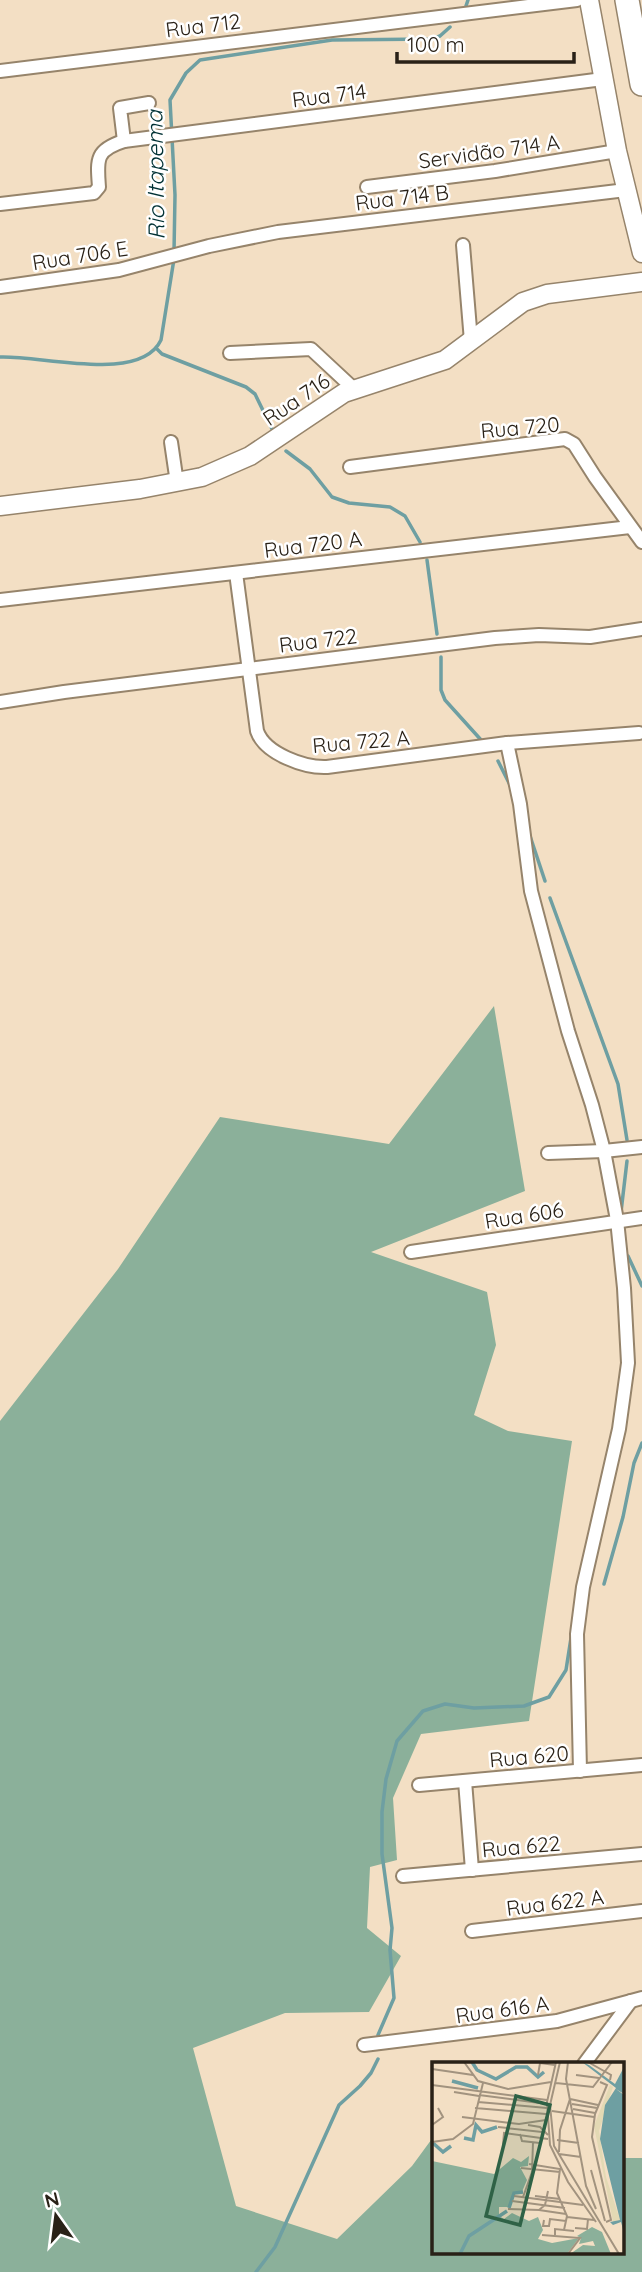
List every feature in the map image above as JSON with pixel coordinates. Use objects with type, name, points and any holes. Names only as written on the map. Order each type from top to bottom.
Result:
[{"type":"highway","points":[[627,0],[642,84]]},
{"type":"street","name":"Rua 712","points":[[0,71],[577,0]]},
{"type":"street","points":[[589,0],[617,151],[642,253]]},
{"type":"street","name":"Rua 714","points":[[124,141],[603,79]]},
{"type":"street","points":[[0,204],[97,191],[98,158],[106,148],[124,141],[120,108],[149,103]]},
{"type":"street","name":"Servidão 714 A","points":[[366,187],[495,171],[617,151]]},
{"type":"street","name":"Rua 714 B","points":[[166,258],[238,239],[278,232],[626,190]]},
{"type":"street","points":[[463,245],[471,341]]},
{"type":"street","name":"Rua 706 E","points":[[0,287],[108,272],[166,258]]},
{"type":"street","name":"Rua 716","points":[[0,506],[177,483],[209,475],[265,447],[328,402],[354,389],[436,364],[515,307],[538,296],[642,282]]},
{"type":"street","points":[[230,353],[311,349],[354,389]]},
{"type":"street","name":"Rua 720","points":[[350,467],[565,439],[574,444],[642,542]]},
{"type":"street","points":[[171,442],[177,483]]},
{"type":"street","name":"Rua 720 A","points":[[0,600],[630,527]]},
{"type":"street","name":"Rua 722 A","points":[[236,573],[259,737],[268,747],[308,767],[327,767],[507,744],[639,733]]},
{"type":"street","name":"Rua 722","points":[[0,702],[495,638],[540,635],[590,637],[642,629]]},
{"type":"street","points":[[507,744],[520,804],[531,891],[568,1031],[604,1151],[617,1220],[628,1363],[619,1429],[583,1587],[577,1634],[580,1771]]},
{"type":"street","points":[[548,1153],[642,1147]]},
{"type":"street","name":"Rua 606","points":[[411,1252],[642,1218]]},
{"type":"street","name":"Rua 620","points":[[419,1785],[642,1765]]},
{"type":"street","points":[[465,1781],[472,1870]]},
{"type":"street","name":"Rua 622","points":[[403,1876],[642,1854]]},
{"type":"street","name":"Rua 622 A","points":[[472,1931],[642,1911]]},
{"type":"street","points":[[586,2062],[637,1999]]},
{"type":"street","name":"Rua 616 A","points":[[364,2045],[557,2021],[637,1999]]},
{"type":"green space","points":[[494,1006],[525,1191],[371,1252],[487,1292],[496,1345],[474,1415],[508,1431],[572,1441],[529,1721],[421,1734],[393,1798],[397,1860],[370,1867],[367,1928],[401,1956],[369,2012],[285,2013],[193,2048],[236,2206],[337,2239],[412,2166],[432,2139],[432,2254],[624,2254],[624,2158],[642,2158],[642,2272],[0,2272],[0,1421],[118,1269],[220,1117],[389,1144]]},
{"type":"waterway","name":"Rio Itapema","points":[[466,6],[468,0]]},
{"type":"waterway","name":"Rio Itapema","points":[[174,252],[175,195],[170,100],[186,73],[200,60],[332,40],[432,39],[450,27]]},
{"type":"waterway","name":"Rio Itapema","points":[[0,357],[112,364],[133,361],[150,353],[161,340],[174,259]]},
{"type":"waterway","points":[[157,349],[162,354],[246,387],[255,394],[274,433]]},
{"type":"waterway","points":[[286,451],[310,469],[332,497],[349,503],[390,507],[405,516],[420,542]]},
{"type":"waterway","points":[[427,560],[437,634]]},
{"type":"waterway","points":[[441,657],[441,690],[445,700],[482,741]]},
{"type":"waterway","points":[[498,761],[511,787]]},
{"type":"waterway","points":[[529,833],[545,881]]},
{"type":"waterway","points":[[550,898],[618,1084],[627,1140]]},
{"type":"waterway","points":[[621,1212],[627,1161]]},
{"type":"waterway","points":[[628,1256],[642,1286]]},
{"type":"waterway","points":[[604,1584],[623,1517],[634,1463],[642,1443]]},
{"type":"waterway","points":[[378,2035],[394,1998],[390,1950],[392,1928],[382,1854],[382,1812],[386,1779],[397,1741],[423,1711],[445,1704],[474,1708],[524,1706],[549,1697],[566,1670],[571,1638]]},
{"type":"waterway","points":[[256,2272],[275,2247],[339,2105],[360,2086],[378,2059]]}]
